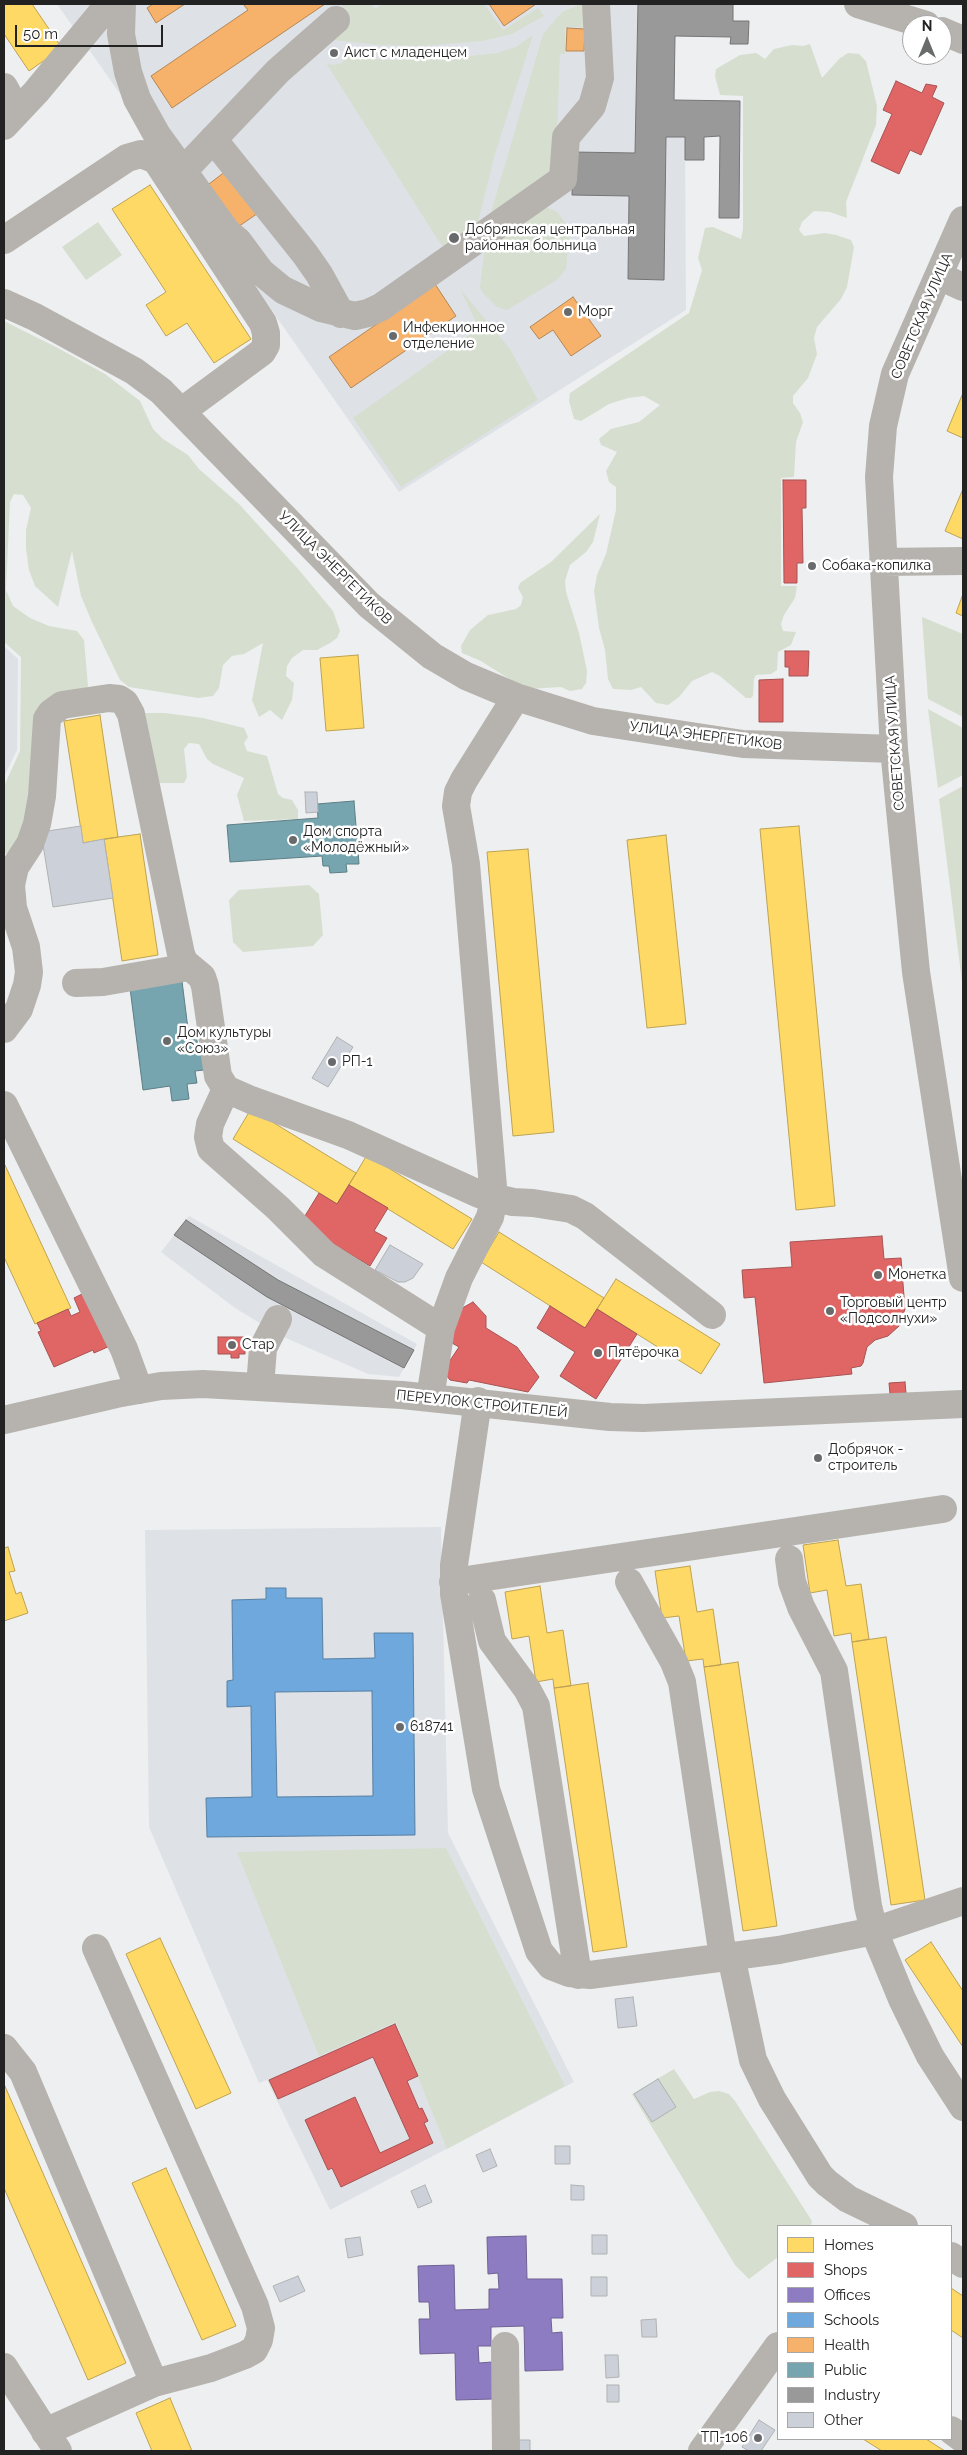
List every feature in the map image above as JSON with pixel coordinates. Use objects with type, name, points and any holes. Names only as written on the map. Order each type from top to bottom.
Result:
[{"type":"street","points":[[11,118],[108,4]]},
{"type":"street","points":[[122,4],[122,34],[134,92],[157,135],[227,232],[238,241],[270,282],[297,298],[341,314],[355,316],[368,313],[380,307],[563,179],[566,137],[592,106],[600,78],[596,4]]},
{"type":"street","points":[[858,4],[910,15]]},
{"type":"street","points":[[183,171],[278,70],[336,20]]},
{"type":"street","points":[[4,88],[11,118]]},
{"type":"street","points":[[213,139],[306,254],[320,274],[341,314]]},
{"type":"street","points":[[4,240],[128,158],[141,154],[156,160],[263,323],[266,333],[266,344],[262,352],[182,411]]},
{"type":"street","name":"СОВЕТСКАЯ УЛИЦА","points":[[963,220],[895,374],[882,426],[879,477],[894,749],[916,972],[960,1239],[963,1278]]},
{"type":"street","points":[[939,276],[963,287]]},
{"type":"street","points":[[4,291],[35,317]]},
{"type":"street","name":"УЛИЦА ЭНЕРГЕТИКОВ","points":[[4,303],[35,317],[134,371],[160,391],[182,411],[369,605],[395,628],[432,656],[466,676],[516,697],[593,721],[743,744],[894,749]]},
{"type":"street","points":[[883,562],[963,561]]},
{"type":"street","points":[[430,1398],[441,1328],[459,1278],[490,1218],[494,1199],[466,864],[456,806],[458,792],[464,780],[516,697]]},
{"type":"street","points":[[4,1030],[19,1009],[24,998],[29,972],[26,947],[13,908],[11,885],[13,874],[30,844],[37,824],[42,796],[47,719],[51,713],[62,705],[108,698],[119,699],[128,707],[181,954],[189,967],[202,977],[205,986],[218,1076],[226,1089],[348,1135],[494,1199],[554,1205],[571,1209],[585,1216],[712,1315]]},
{"type":"street","points":[[76,983],[103,982],[189,967]]},
{"type":"street","points":[[226,1089],[210,1124],[208,1137],[211,1150],[278,1208],[324,1254],[441,1328]]},
{"type":"street","points":[[4,1105],[124,1349],[139,1390]]},
{"type":"street","points":[[260,1387],[263,1348],[278,1319]]},
{"type":"street","name":"ПЕРЕУЛОК СТРОИТЕЛЕЙ","points":[[4,1420],[139,1390],[203,1384],[430,1398],[610,1417],[643,1418],[963,1404]]},
{"type":"street","points":[[478,1402],[453,1582],[486,1790],[539,1951],[552,1966],[578,1976],[779,1950],[874,1931],[963,1901]]},
{"type":"street","points":[[453,1582],[943,1509]]},
{"type":"street","points":[[789,1559],[792,1582],[801,1607],[834,1670],[868,1906],[874,1931],[902,1999],[930,2056],[963,2108]]},
{"type":"street","points":[[629,1582],[674,1662],[682,1682],[727,1956],[753,2060],[772,2099],[827,2183],[848,2198],[871,2219],[899,2225]]},
{"type":"street","points":[[482,1600],[492,1641],[527,1689],[536,1706],[578,1976]]},
{"type":"street","points":[[4,2367],[51,2442],[154,2384],[211,2368],[245,2355],[254,2350],[259,2340],[261,2328],[255,2306],[96,1948]]},
{"type":"street","points":[[4,2048],[23,2072],[154,2384]]},
{"type":"street","points":[[952,2257],[963,2264]]},
{"type":"street","points":[[505,2346],[506,2451]]},
{"type":"street","points":[[713,2448],[777,2348]]},
{"type":"street","points":[[952,2431],[963,2439]]},
{"type":"shaded area","name":"Добрянская центральная районная больница","points":[[57,4],[686,4],[687,36],[675,36],[667,137],[685,137],[686,310],[399,492]]},
{"type":"shaded area","points":[[4,646],[18,659],[17,750],[4,777]]},
{"type":"shaded area","points":[[189,1216],[417,1344],[399,1377],[368,1374],[279,1335],[235,1308],[161,1252]]},
{"type":"shaded area","points":[[441,1527],[448,1833],[574,2082],[330,2210],[267,2080],[259,2083],[149,1827],[145,1530]]},
{"type":"green space","points":[[341,4],[371,4],[375,9],[383,4],[484,4],[503,30],[538,8],[544,16],[512,34],[482,41],[423,46],[378,45],[334,40],[334,36],[351,20]]},
{"type":"green space","points":[[581,4],[585,12],[585,27],[565,27],[565,54],[560,54],[554,170],[488,223],[543,34],[562,12]]},
{"type":"green space","points":[[533,35],[495,154],[478,222],[446,250],[326,63],[333,65],[341,63],[347,57],[390,60],[443,59],[497,53],[516,47]]},
{"type":"green space","points":[[810,44],[822,78],[839,59],[848,53],[859,54],[866,61],[877,106],[876,125],[846,202],[847,218],[830,212],[814,211],[802,222],[799,230],[804,236],[825,233],[836,235],[851,240],[854,247],[847,287],[841,299],[817,327],[814,338],[817,354],[808,378],[793,396],[793,403],[800,413],[803,422],[796,442],[794,477],[781,478],[781,586],[797,586],[795,598],[784,615],[781,624],[783,631],[796,632],[791,645],[778,652],[777,670],[771,674],[756,675],[753,696],[751,698],[746,698],[720,676],[712,672],[692,681],[679,697],[668,705],[656,703],[641,687],[631,690],[613,689],[608,679],[605,650],[599,628],[594,591],[597,575],[606,554],[616,510],[616,487],[609,482],[606,471],[617,452],[601,445],[599,439],[611,429],[639,422],[660,405],[644,396],[628,398],[609,404],[581,421],[574,419],[569,401],[570,393],[689,313],[702,270],[698,258],[705,228],[713,227],[741,239],[743,229],[743,96],[720,95],[715,76],[716,69],[740,55],[756,53],[765,59],[774,49]]},
{"type":"green space","points":[[543,206],[556,211],[564,221],[569,238],[566,269],[557,280],[507,310],[497,307],[482,292],[480,287],[485,246]]},
{"type":"green space","points":[[98,222],[122,255],[86,280],[62,247]]},
{"type":"green space","points":[[460,289],[510,349],[538,400],[401,487],[353,418],[472,333],[476,322]]},
{"type":"green space","points":[[4,321],[105,374],[140,401],[153,429],[163,439],[188,455],[199,469],[239,504],[299,570],[333,611],[340,631],[337,638],[330,643],[317,650],[303,650],[292,658],[287,666],[286,676],[294,683],[292,700],[282,720],[270,710],[259,717],[252,700],[263,643],[244,654],[232,656],[223,665],[219,688],[213,696],[198,698],[129,687],[120,680],[81,596],[72,551],[58,607],[35,586],[29,570],[26,549],[26,530],[31,508],[23,495],[14,494],[10,502],[6,590],[13,606],[30,618],[49,626],[77,631],[84,640],[88,686],[84,692],[51,696],[28,816],[11,853],[4,854],[4,786],[20,751],[21,657],[4,642]]},
{"type":"green space","points":[[600,514],[593,542],[586,552],[570,565],[565,581],[566,592],[579,633],[587,671],[586,683],[582,689],[570,691],[561,687],[529,689],[520,686],[481,661],[462,653],[461,646],[470,630],[488,615],[516,609],[521,605],[523,597],[518,588],[520,583],[551,562]]},
{"type":"green space","points":[[922,617],[963,634],[963,717],[928,699]]},
{"type":"green space","points":[[928,709],[963,728],[963,775],[938,788]]},
{"type":"green space","points":[[141,713],[165,713],[203,718],[244,728],[248,737],[244,743],[247,751],[267,756],[278,794],[283,798],[292,800],[298,810],[298,819],[244,821],[237,795],[244,778],[213,764],[207,759],[199,744],[189,743],[184,749],[187,777],[184,783],[160,783],[155,777]]},
{"type":"green space","points":[[963,786],[963,990],[939,799]]},
{"type":"green space","points":[[309,885],[319,894],[323,935],[313,946],[243,952],[233,942],[229,900],[239,890]]},
{"type":"green space","points":[[446,1848],[565,2086],[447,2149],[396,2022],[319,2056],[237,1852]]},
{"type":"green space","points":[[674,2069],[694,2099],[710,2092],[719,2091],[729,2094],[812,2221],[811,2225],[777,2225],[777,2258],[749,2279],[735,2265],[632,2094]]},
{"type":"building: Homes","points":[[4,4],[32,4],[62,48],[29,71],[4,34]]},
{"type":"building: Homes","points":[[150,185],[251,339],[214,363],[187,323],[166,336],[146,305],[166,292],[112,209]]},
{"type":"building: Homes","points":[[963,393],[963,438],[947,431]]},
{"type":"building: Homes","points":[[963,489],[963,539],[945,531]]},
{"type":"building: Homes","points":[[963,594],[963,616],[956,613]]},
{"type":"building: Homes","points":[[358,655],[364,728],[326,731],[320,658]]},
{"type":"building: Homes","points":[[100,715],[118,837],[83,843],[64,721]]},
{"type":"building: Homes","points":[[799,826],[835,1206],[796,1210],[760,829]]},
{"type":"building: Homes","points":[[140,834],[158,955],[122,961],[104,839]]},
{"type":"building: Homes","points":[[666,835],[686,1024],[647,1028],[627,840]]},
{"type":"building: Homes","points":[[528,849],[554,1132],[513,1136],[487,852]]},
{"type":"building: Homes","points":[[251,1109],[356,1173],[337,1204],[233,1139]]},
{"type":"building: Homes","points":[[367,1155],[472,1219],[453,1249],[349,1185]]},
{"type":"building: Homes","points":[[4,1163],[71,1308],[35,1324],[4,1257]]},
{"type":"building: Homes","points":[[499,1232],[604,1298],[585,1328],[481,1262]]},
{"type":"building: Homes","points":[[616,1279],[720,1344],[701,1374],[597,1309]]},
{"type":"building: Homes","points":[[838,1540],[846,1586],[861,1584],[869,1639],[852,1642],[851,1633],[834,1636],[827,1590],[810,1593],[803,1545]]},
{"type":"building: Homes","points":[[8,1547],[15,1571],[9,1572],[16,1594],[21,1592],[28,1613],[4,1621],[4,1548]]},
{"type":"building: Homes","points":[[690,1566],[697,1612],[713,1609],[721,1665],[704,1667],[703,1659],[686,1661],[679,1616],[662,1618],[655,1571]]},
{"type":"building: Homes","points":[[540,1586],[547,1633],[563,1630],[571,1686],[554,1688],[553,1679],[536,1682],[529,1636],[512,1639],[505,1592]]},
{"type":"building: Homes","points":[[886,1637],[925,1900],[891,1905],[852,1642]]},
{"type":"building: Homes","points":[[738,1662],[777,1926],[743,1931],[704,1667]]},
{"type":"building: Homes","points":[[588,1683],[627,1947],[593,1952],[554,1688]]},
{"type":"building: Homes","points":[[160,1938],[231,2093],[196,2109],[126,1954]]},
{"type":"building: Homes","points":[[931,1942],[963,1991],[963,2047],[905,1960]]},
{"type":"building: Homes","points":[[4,2084],[126,2363],[88,2380],[4,2188]]},
{"type":"building: Homes","points":[[166,2168],[236,2326],[202,2340],[132,2183]]},
{"type":"building: Homes","points":[[952,2289],[963,2296],[963,2338],[952,2331]]},
{"type":"building: Homes","points":[[170,2398],[192,2451],[152,2451],[136,2413]]},
{"type":"building: Homes","points":[[865,2440],[928,2440],[945,2451],[882,2451]]},
{"type":"building: Shops","points":[[896,81],[922,93],[926,84],[937,86],[932,97],[944,103],[921,155],[910,150],[899,174],[871,161],[892,114],[883,110]]},
{"type":"building: Shops","points":[[783,480],[806,480],[806,508],[802,508],[803,563],[797,563],[797,583],[784,583]]},
{"type":"building: Shops","points":[[785,651],[809,651],[808,676],[789,676],[789,667],[785,667]]},
{"type":"building: Shops","points":[[783,679],[783,722],[759,722],[759,680]]},
{"type":"building: Shops","points":[[349,1185],[388,1208],[374,1231],[387,1238],[370,1266],[300,1224],[319,1193],[337,1204]]},
{"type":"building: Shops","name":"Торговый центр «Подсолнухи»","points":[[882,1236],[884,1259],[901,1258],[905,1309],[899,1326],[888,1336],[875,1340],[867,1347],[863,1363],[861,1366],[851,1368],[852,1374],[764,1383],[755,1297],[744,1298],[742,1270],[792,1267],[790,1242]]},
{"type":"building: Shops","points":[[86,1292],[110,1346],[94,1353],[93,1350],[54,1367],[38,1332],[41,1331],[37,1323],[68,1309],[71,1316],[80,1312],[74,1298]]},
{"type":"building: Shops","points":[[473,1302],[486,1316],[486,1328],[517,1347],[539,1377],[528,1392],[469,1380],[467,1383],[450,1380],[443,1371],[459,1347],[452,1343],[457,1311]]},
{"type":"building: Shops","points":[[550,1306],[585,1328],[597,1309],[637,1334],[596,1399],[560,1376],[575,1352],[537,1328]]},
{"type":"building: Shops","points":[[218,1337],[245,1337],[245,1354],[239,1354],[239,1358],[231,1358],[231,1354],[218,1354]]},
{"type":"building: Shops","points":[[905,1382],[906,1393],[890,1394],[889,1383]]},
{"type":"building: Shops","points":[[395,2024],[418,2076],[407,2081],[419,2109],[422,2108],[428,2121],[424,2123],[433,2143],[341,2187],[332,2168],[328,2170],[305,2120],[355,2097],[380,2153],[410,2139],[373,2057],[278,2099],[269,2080]]},
{"type":"building: Offices","points":[[526,2236],[527,2279],[562,2279],[563,2318],[551,2318],[552,2333],[562,2332],[563,2370],[525,2371],[524,2326],[491,2327],[491,2346],[478,2346],[479,2363],[492,2362],[493,2399],[456,2400],[455,2353],[420,2354],[419,2319],[430,2319],[429,2302],[419,2302],[418,2266],[454,2265],[455,2310],[489,2309],[489,2289],[499,2289],[498,2273],[488,2274],[487,2237]]},
{"type":"building: Schools","points":[[266,1588],[286,1588],[286,1598],[322,1598],[323,1659],[375,1658],[374,1633],[413,1633],[415,1835],[207,1837],[206,1798],[252,1797],[251,1706],[227,1707],[227,1681],[233,1680],[232,1600],[266,1599]],"holes":[[[372,1691],[373,1796],[277,1797],[275,1692]]]},
{"type":"building: Health","points":[[153,4],[185,4],[156,23],[147,8]]},
{"type":"building: Health","points":[[243,4],[325,4],[172,108],[151,76],[248,10]]},
{"type":"building: Health","points":[[489,4],[536,4],[504,26]]},
{"type":"building: Health","points":[[567,28],[585,29],[584,51],[566,51]]},
{"type":"building: Health","points":[[230,168],[261,211],[235,229],[205,187]]},
{"type":"building: Health","name":"Инфекционное отделение","points":[[435,284],[456,316],[351,388],[329,357]]},
{"type":"building: Health","name":"Морг","points":[[573,297],[601,336],[571,356],[553,330],[539,339],[530,327]]},
{"type":"building: Public","name":"Дом спорта «Молодёжный»","points":[[354,801],[359,864],[346,864],[347,872],[330,873],[329,866],[323,866],[322,856],[230,862],[227,825],[318,818],[317,804]]},
{"type":"building: Public","name":"Дом культуры «Союз»","points":[[182,981],[188,1029],[195,1028],[199,1054],[202,1054],[204,1070],[195,1071],[197,1083],[187,1084],[189,1099],[172,1101],[170,1086],[143,1090],[130,988]]},
{"type":"building: Industry","points":[[638,4],[733,4],[733,21],[749,21],[748,44],[730,44],[731,37],[675,36],[674,100],[740,101],[739,218],[719,218],[720,136],[704,137],[704,160],[685,160],[685,137],[666,137],[664,280],[628,279],[629,196],[572,195],[573,152],[635,153]]},
{"type":"building: Industry","points":[[186,1220],[278,1280],[414,1350],[404,1368],[267,1297],[174,1235]]},
{"type":"building: Other","points":[[305,792],[317,792],[318,812],[306,813]]},
{"type":"building: Other","points":[[81,826],[83,843],[104,839],[113,898],[53,907],[41,832]]},
{"type":"building: Other","name":"РП-1","points":[[337,1037],[353,1047],[328,1087],[312,1078]]},
{"type":"building: Other","points":[[390,1245],[423,1264],[413,1278],[405,1282],[398,1282],[375,1270]]},
{"type":"building: Other","points":[[633,1997],[637,2026],[618,2028],[615,1999]]},
{"type":"building: Other","points":[[658,2079],[676,2107],[652,2122],[634,2094]]},
{"type":"building: Other","points":[[555,2146],[570,2146],[570,2164],[555,2164]]},
{"type":"building: Other","points":[[490,2149],[497,2166],[483,2172],[476,2155]]},
{"type":"building: Other","points":[[425,2185],[432,2202],[418,2208],[411,2191]]},
{"type":"building: Other","points":[[571,2185],[584,2186],[584,2200],[571,2200]]},
{"type":"building: Other","points":[[592,2235],[607,2235],[607,2254],[592,2254]]},
{"type":"building: Other","points":[[360,2237],[363,2255],[348,2258],[345,2239]]},
{"type":"building: Other","points":[[298,2276],[305,2291],[280,2302],[273,2286]]},
{"type":"building: Other","points":[[591,2277],[607,2277],[607,2296],[591,2296]]},
{"type":"building: Other","points":[[656,2319],[657,2337],[642,2337],[641,2320]]},
{"type":"building: Other","points":[[605,2355],[618,2355],[619,2377],[606,2378]]},
{"type":"building: Other","points":[[607,2385],[619,2385],[619,2402],[607,2402]]},
{"type":"building: Other","name":"ТП-106","points":[[759,2420],[775,2430],[761,2451],[749,2451],[742,2447]]},
{"type":"building: Other","points":[[515,2440],[530,2440],[530,2451],[515,2451]]},
{"type":"place","name":"Аист с младенцем","points":[[334,53]]},
{"type":"place","name":"Добрянская центральная районная больница","points":[[454,238]]},
{"type":"place","name":"Морг","points":[[568,312]]},
{"type":"place","name":"Инфекционное отделение","points":[[393,336]]},
{"type":"place","name":"Собака-копилка","points":[[812,566]]},
{"type":"place","name":"Дом спорта «Молодёжный»","points":[[293,840]]},
{"type":"place","name":"Дом культуры «Союз»","points":[[167,1041]]},
{"type":"place","name":"РП-1","points":[[332,1062]]},
{"type":"place","name":"Монетка","points":[[878,1275]]},
{"type":"place","name":"Торговый центр «Подсолнухи»","points":[[830,1311]]},
{"type":"place","name":"Стар","points":[[232,1345]]},
{"type":"place","name":"Пятёрочка","points":[[598,1353]]},
{"type":"place","name":"Добрячок - строитель","points":[[818,1458]]},
{"type":"place","name":"618741","points":[[400,1727]]},
{"type":"place","name":"ТП-106","points":[[758,2438]]}]
